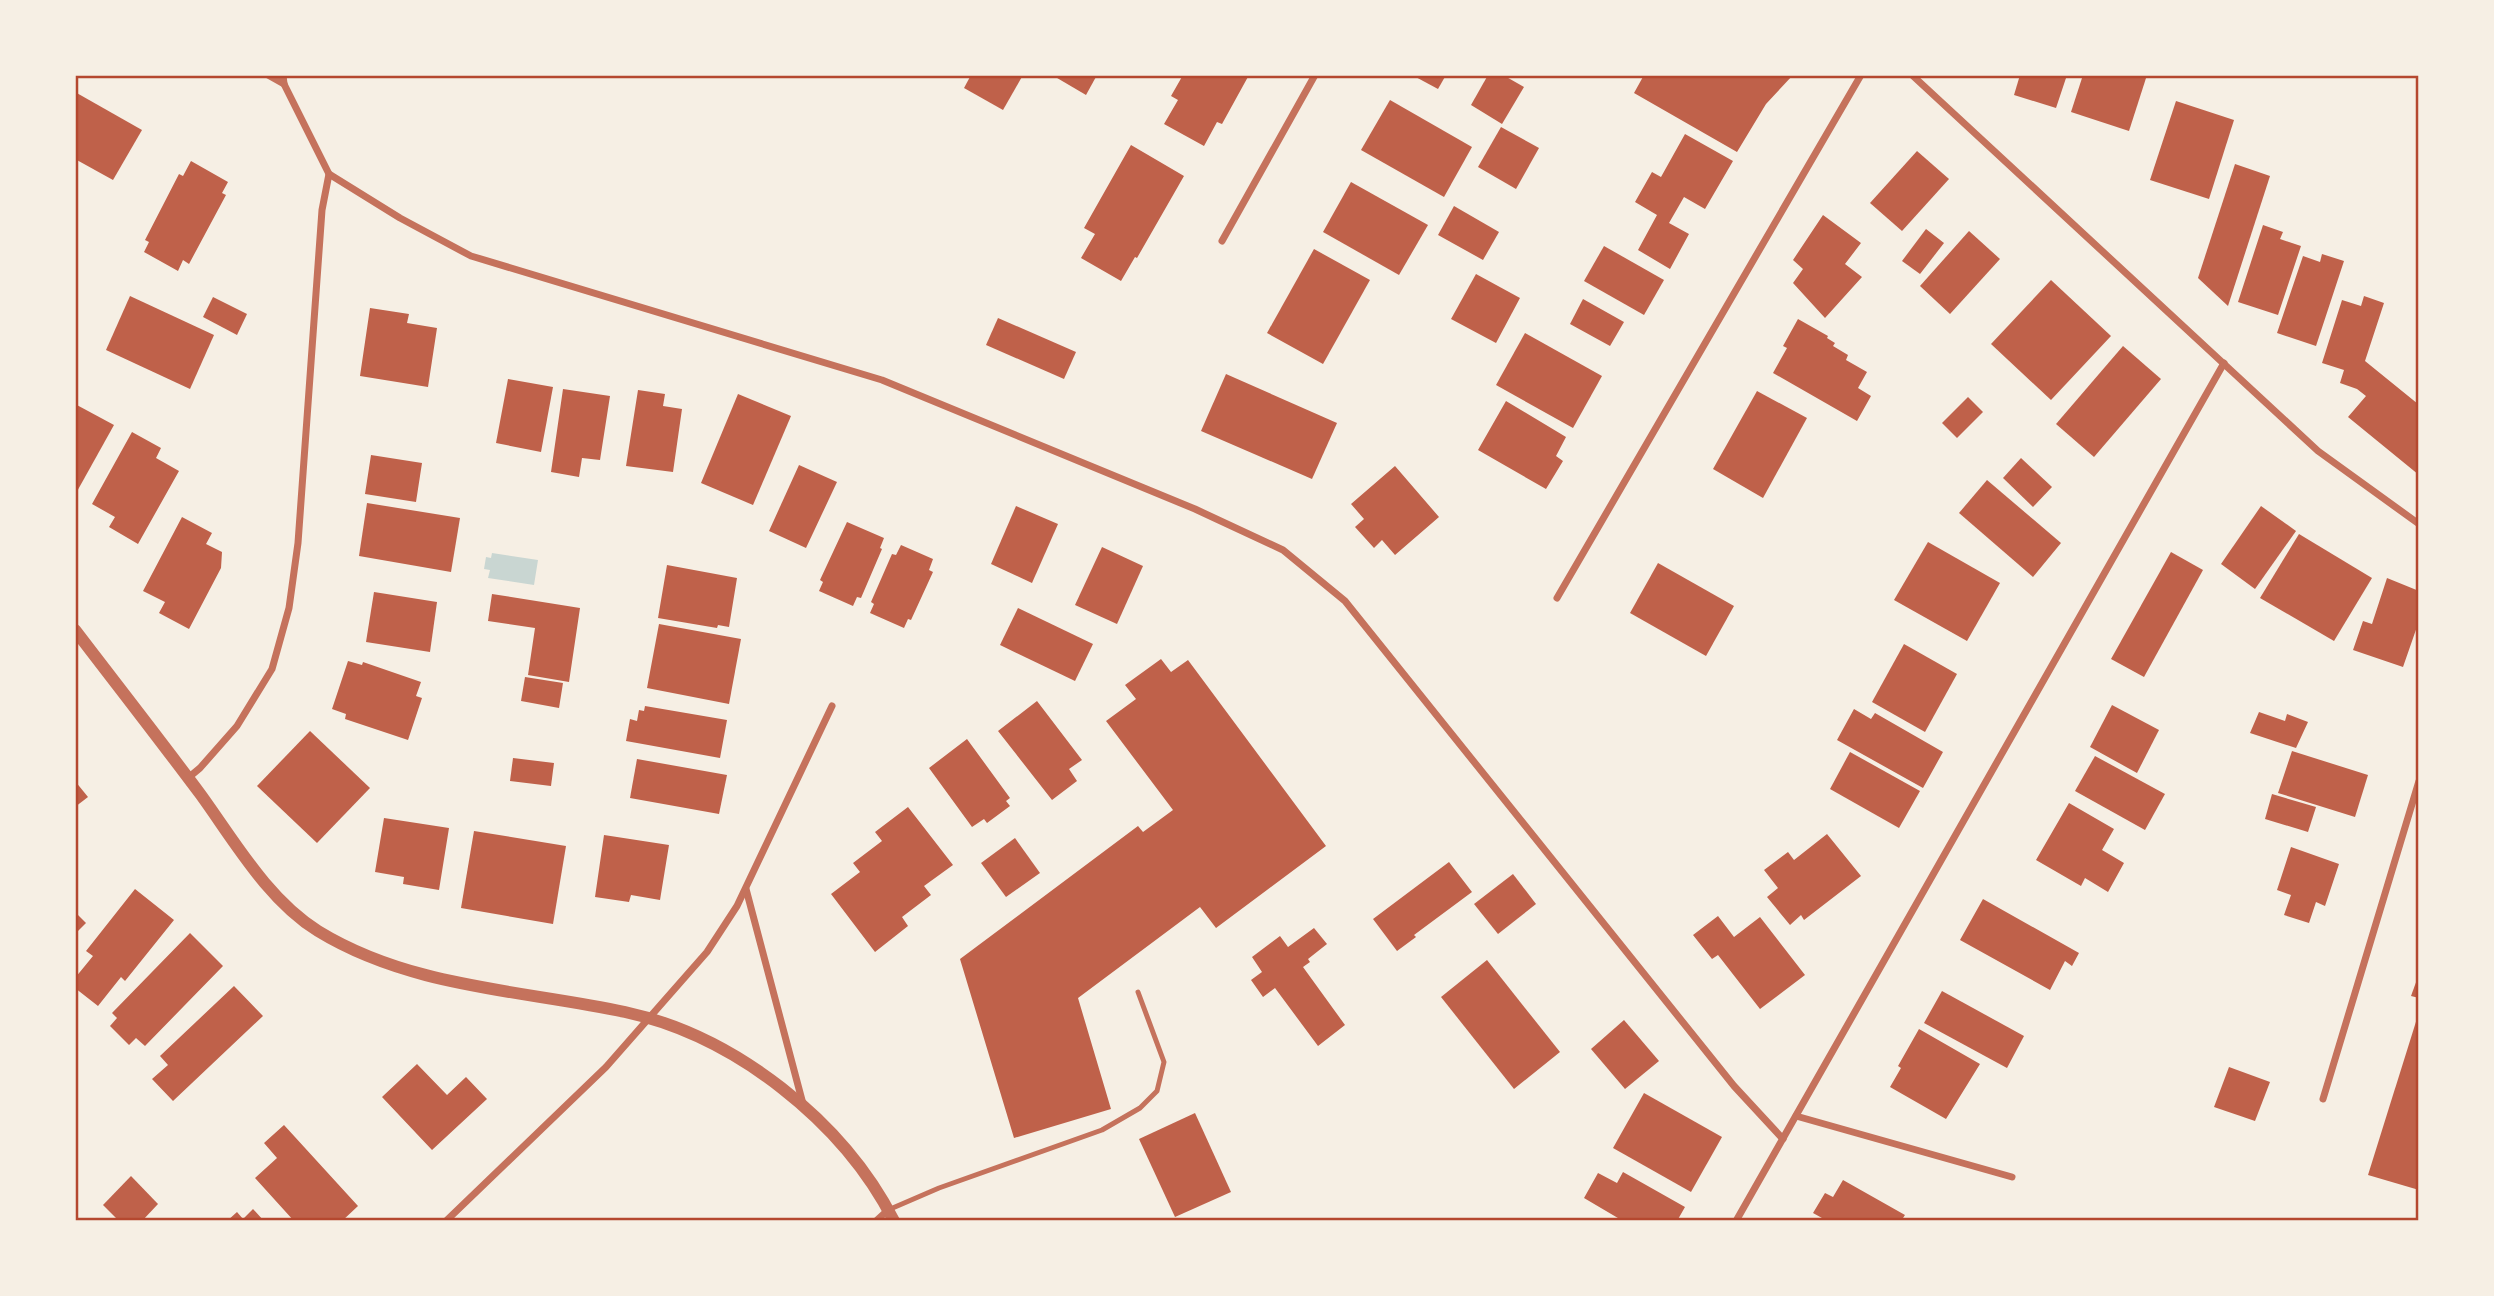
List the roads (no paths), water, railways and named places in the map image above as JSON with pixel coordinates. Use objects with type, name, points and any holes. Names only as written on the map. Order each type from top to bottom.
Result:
[{"type":"street","points":[[268,75],[283,80],[329,174],[400,218],[471,256],[882,380],[1195,509],[1283,550],[1345,601],[1734,1086],[1783,1139]]},
{"type":"street","points":[[1222,242],[1315,75]]},
{"type":"street","points":[[1557,598],[1861,75]]},
{"type":"street","points":[[1912,75],[2318,450],[2419,524]]},
{"type":"street","points":[[188,778],[237,726],[272,669],[289,608],[298,543],[323,209],[329,174]]},
{"type":"street","points":[[1736,1221],[2224,363]]},
{"type":"street","points":[[75,630],[270,889],[299,916],[338,942],[394,965],[501,992],[605,1008],[648,1018],[733,1056],[771,1080],[803,1106],[843,1146],[891,1215],[876,1221]]},
{"type":"street","points":[[446,1221],[606,1067],[707,952],[728,922],[746,888],[832,706]]},
{"type":"street","points":[[2323,1099],[2419,781]]},
{"type":"street","points":[[746,888],[803,1106]]},
{"type":"street","points":[[1796,1116],[2012,1177]]},
{"type":"lane","points":[[891,1215],[939,1188],[1102,1130],[1140,1108],[1157,1091],[1164,1062],[1138,992]]}]
